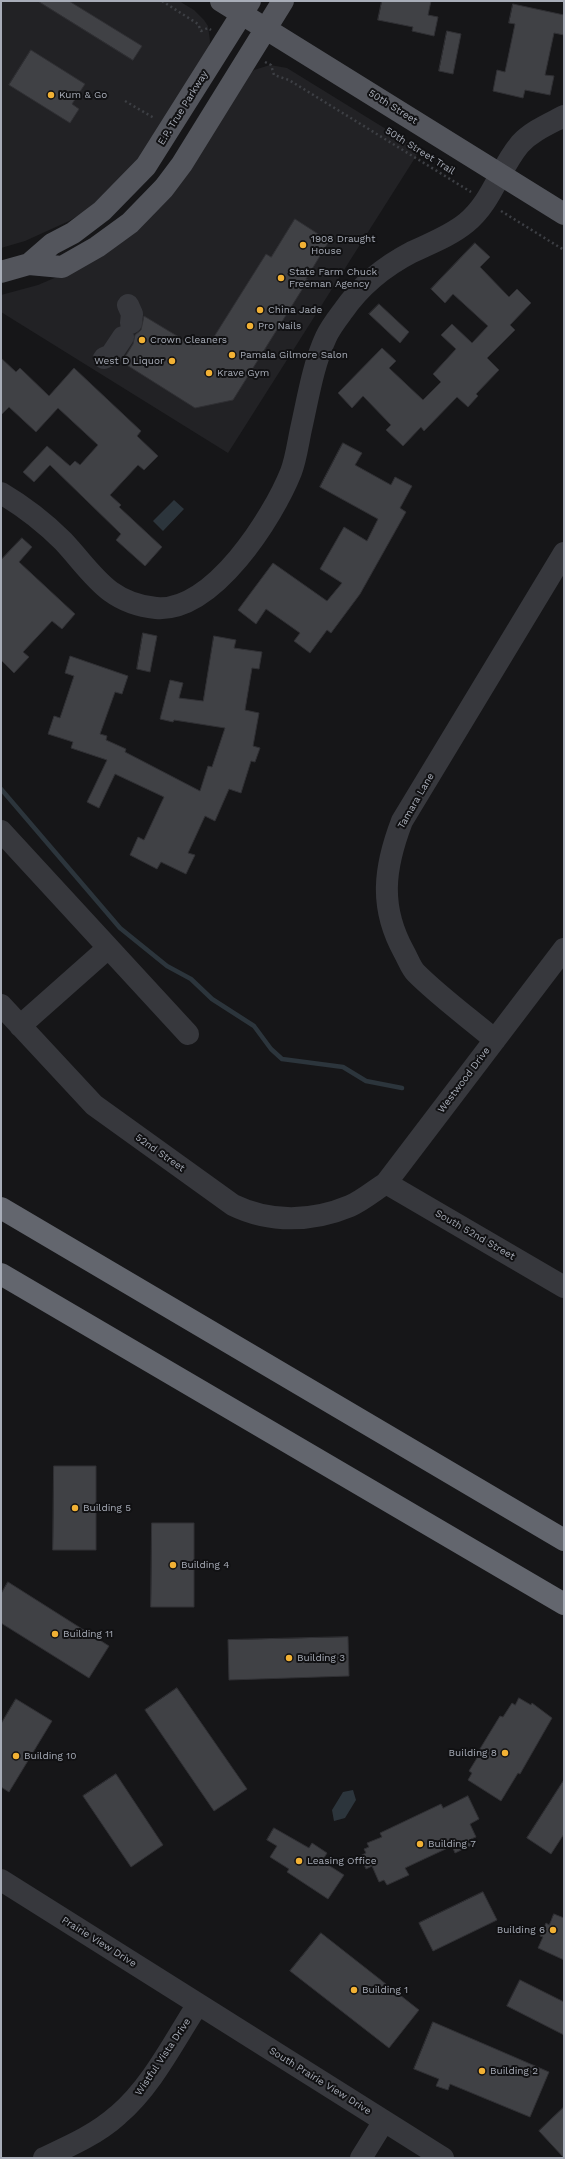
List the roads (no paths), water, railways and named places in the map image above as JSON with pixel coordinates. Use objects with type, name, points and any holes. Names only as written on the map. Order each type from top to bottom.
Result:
[{"type":"highway","points":[[1,1208],[564,1540]]},
{"type":"highway","points":[[1,1274],[564,1604]]},
{"type":"main road","name":"50th Street","points":[[221,1],[246,7],[266,28],[564,214]]},
{"type":"main road","points":[[1,272],[29,264],[62,267],[97,247],[130,223],[164,188],[182,164],[283,1]]},
{"type":"main road","name":"E.P. True Parkway","points":[[29,264],[52,244],[73,233],[102,211],[146,166],[246,7]]},
{"type":"street","points":[[1,493],[29,511],[63,542],[102,586],[119,596],[135,604],[169,608],[198,595],[217,581],[238,560],[272,512],[292,470],[312,379],[327,336],[344,309],[363,286],[374,276],[411,253],[446,237],[466,223],[482,208],[520,144],[534,132],[564,116]]},
{"type":"street","points":[[104,358],[111,355],[127,322]]},
{"type":"street","name":"Tamara Lane","points":[[495,1040],[415,972],[396,937],[388,908],[387,879],[391,849],[402,821],[564,553]]},
{"type":"street","points":[[5,844],[108,948],[188,1034]]},
{"type":"street","points":[[20,1026],[108,948]]},
{"type":"street","name":"Westwood Drive","points":[[356,1202],[386,1183],[564,949]]},
{"type":"street","name":"52nd Street","points":[[1,1005],[94,1105],[233,1205],[249,1213],[292,1219],[317,1217],[351,1206],[356,1202]]},
{"type":"street","name":"South 52nd Street","points":[[386,1183],[564,1287]]},
{"type":"street","name":"Prairie View Drive","points":[[1,1880],[198,2004]]},
{"type":"street","name":"South Prairie View Drive","points":[[198,2004],[443,2158]]},
{"type":"street","name":"Wistful Vista Drive","points":[[44,2158],[100,2129],[123,2111],[151,2077],[198,2004]]},
{"type":"street","points":[[361,2158],[384,2121]]},
{"type":"waterway","points":[[1,789],[120,928],[167,966],[191,979],[212,999],[254,1026],[271,1049],[282,1059],[343,1067],[366,1081],[402,1088]]},
{"type":"place","name":"Kum & Go","points":[[51,95]]},
{"type":"place","name":"1908 Draught House","points":[[303,245]]},
{"type":"place","name":"State Farm Chuck Freeman Agency","points":[[281,278]]},
{"type":"place","name":"China Jade","points":[[260,310]]},
{"type":"place","name":"Pro Nails","points":[[250,326]]},
{"type":"place","name":"Crown Cleaners","points":[[142,340]]},
{"type":"place","name":"Pamala Gilmore Salon","points":[[232,355]]},
{"type":"place","name":"West D Liquor","points":[[172,361]]},
{"type":"place","name":"Krave Gym","points":[[209,373]]},
{"type":"place","name":"Building 5","points":[[75,1508]]},
{"type":"place","name":"Building 4","points":[[173,1565]]},
{"type":"place","name":"Building 11","points":[[55,1634]]},
{"type":"place","name":"Building 3","points":[[289,1658]]},
{"type":"place","name":"Building 8","points":[[505,1753]]},
{"type":"place","name":"Building 10","points":[[16,1756]]},
{"type":"place","name":"Building 7","points":[[420,1844]]},
{"type":"place","name":"Leasing Office","points":[[299,1861]]},
{"type":"place","name":"Building 6","points":[[553,1930]]},
{"type":"place","name":"Building 1","points":[[354,1990]]},
{"type":"place","name":"Building 2","points":[[482,2071]]}]
